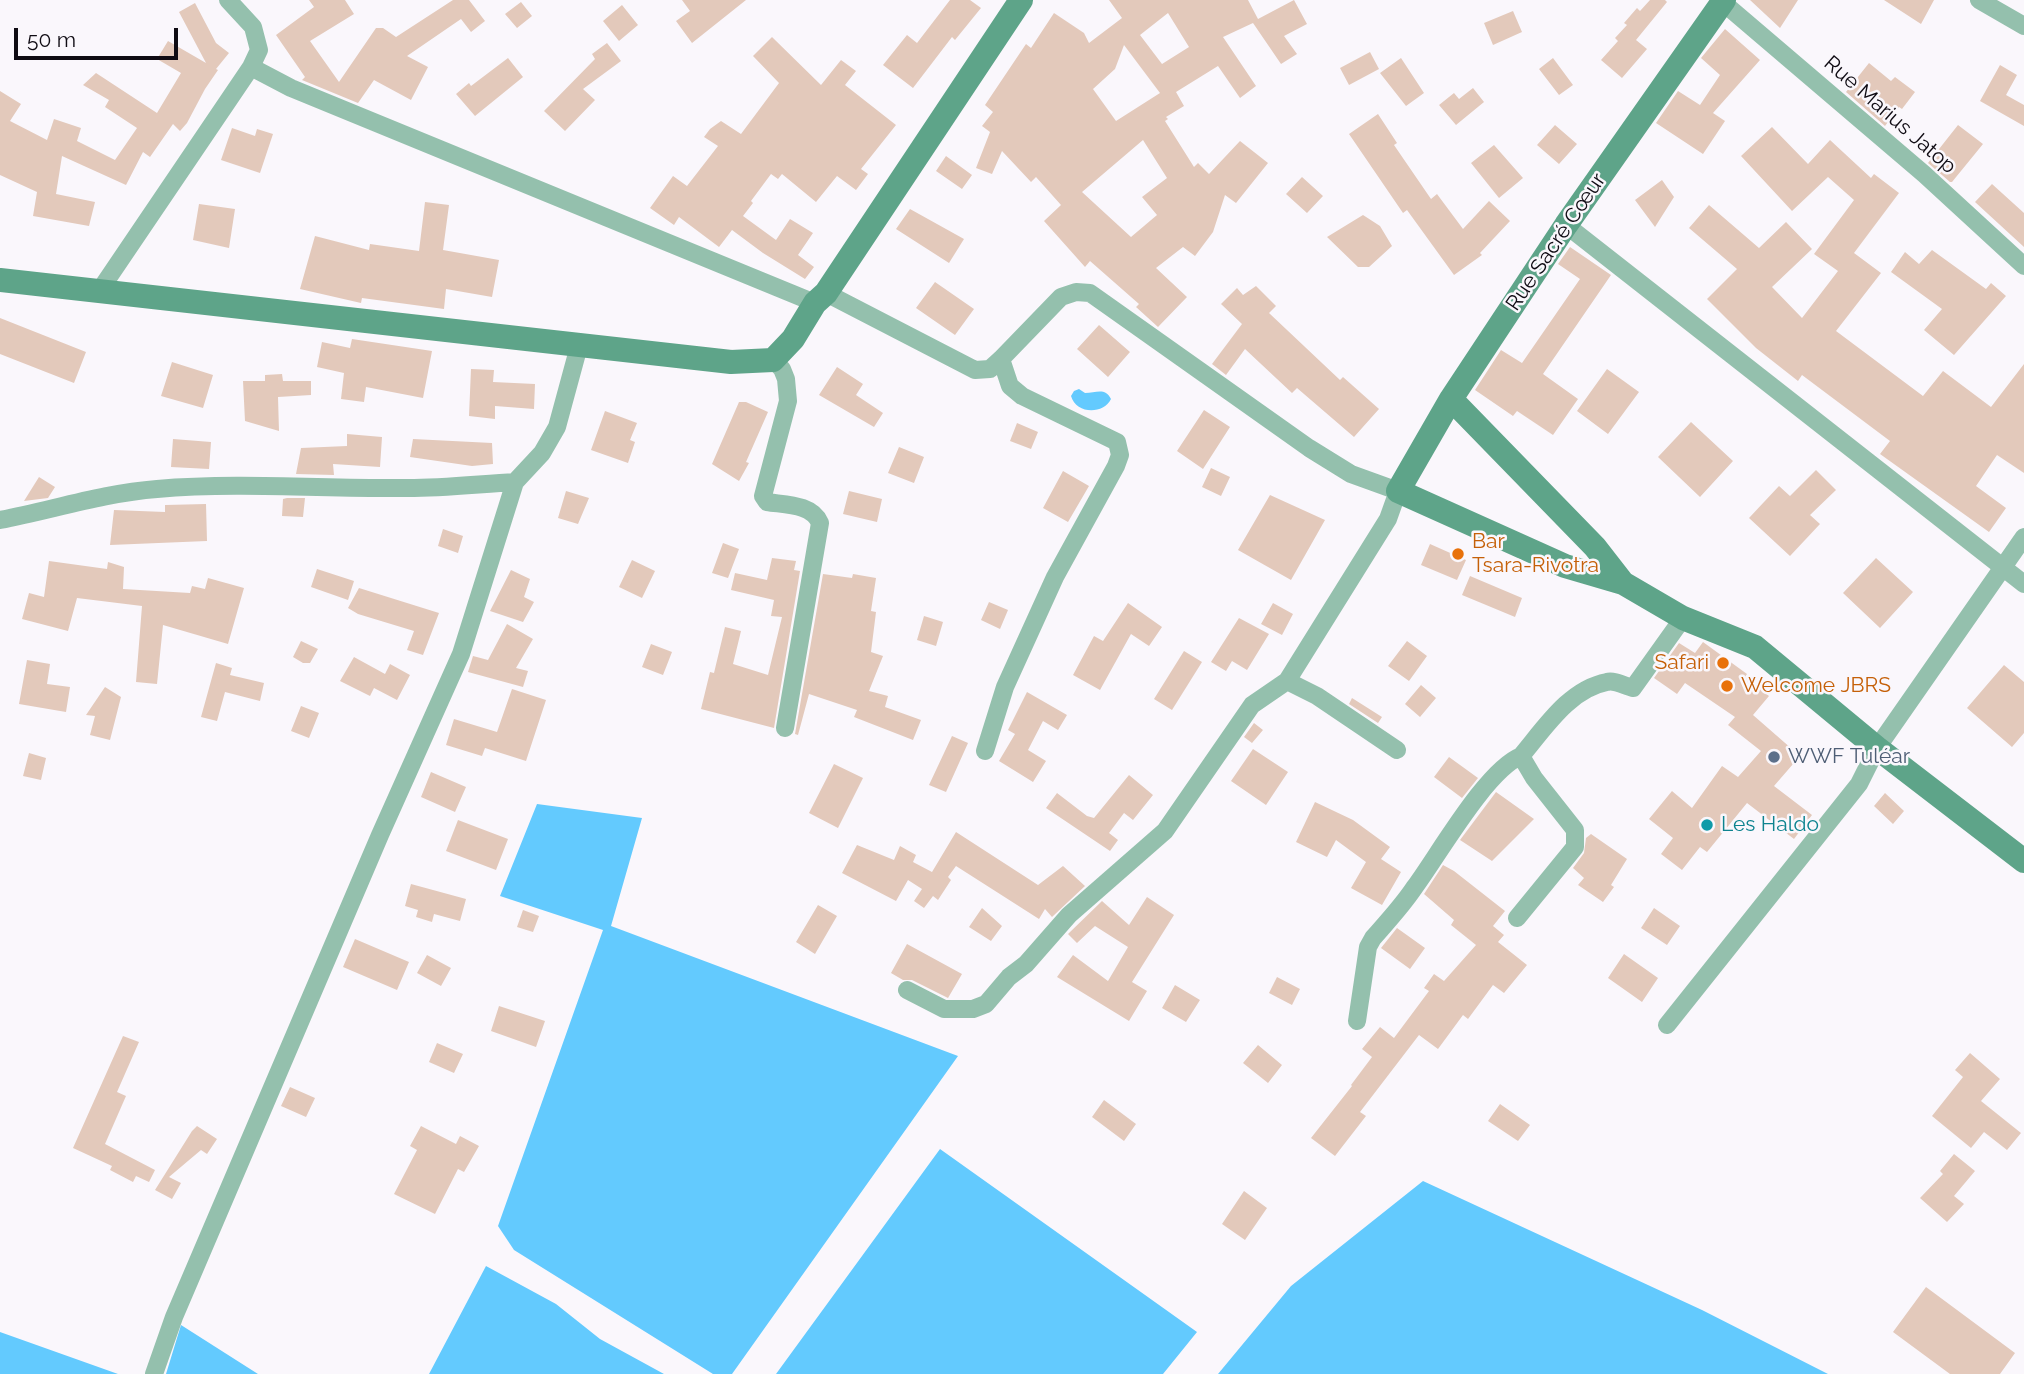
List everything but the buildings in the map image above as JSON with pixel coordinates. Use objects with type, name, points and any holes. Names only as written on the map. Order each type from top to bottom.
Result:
[{"type":"street","points":[[100,290],[251,67],[259,50],[253,27],[228,0]]},
{"type":"street","points":[[1979,0],[2024,26]]},
{"type":"street","points":[[0,279],[731,362],[773,360],[793,339],[1017,1]]},
{"type":"street","name":"Rue Sacré Cœur","points":[[1398,491],[1451,398],[1566,225],[1722,1]]},
{"type":"street","name":"Rue Marius Jatop","points":[[1722,1],[1924,174],[2024,266]]},
{"type":"street","points":[[251,67],[291,88],[820,298],[975,370],[990,369],[1061,297],[1076,292],[1090,293],[1309,448],[1351,474],[1398,491],[1565,566],[1623,583],[1683,618],[1755,647],[1877,748],[2024,861]]},
{"type":"street","points":[[1566,225],[2024,584]]},
{"type":"street","points":[[154,1374],[179,1304],[380,835],[461,654],[515,482],[542,453],[557,426],[579,346]]},
{"type":"street","points":[[985,751],[1005,687],[1055,577],[1120,455],[1117,442],[1022,396],[1010,386],[1001,359]]},
{"type":"street","points":[[773,360],[782,369],[786,379],[788,401],[763,496],[767,502],[808,509],[816,514],[820,523],[785,728]]},
{"type":"street","points":[[1451,398],[1595,547],[1623,583]]},
{"type":"street","points":[[0,520],[45,512],[107,495],[158,488],[410,488],[515,482]]},
{"type":"street","points":[[907,990],[944,1009],[972,1009],[986,1004],[1069,915],[1166,831],[1252,705],[1287,681],[1388,519],[1398,491]]},
{"type":"street","points":[[1667,1025],[1859,784],[1877,748],[2024,537]]},
{"type":"street","points":[[1357,1020],[1368,947],[1414,889],[1488,783],[1509,761],[1521,756],[1556,714],[1579,693],[1608,681],[1633,688],[1683,618]]},
{"type":"street","points":[[1287,681],[1317,696],[1397,750]]},
{"type":"street","points":[[1517,918],[1575,847],[1575,830],[1534,778],[1521,756]]},
{"type":"water","points":[[1079,389],[1085,393],[1103,392],[1111,399],[1102,408],[1084,409],[1074,402],[1071,396]]},
{"type":"water","points":[[537,804],[642,818],[611,926],[958,1056],[732,1374],[713,1374],[514,1250],[498,1226],[603,930],[500,896]]},
{"type":"water","points":[[940,1149],[1197,1332],[1163,1374],[776,1374]]},
{"type":"water","points":[[1423,1181],[1702,1310],[1828,1374],[1218,1374],[1291,1286]]},
{"type":"water","points":[[486,1266],[556,1304],[600,1339],[664,1374],[429,1374]]},
{"type":"water","points":[[181,1325],[258,1374],[166,1374]]},
{"type":"water","points":[[0,1332],[118,1374],[0,1374]]},
{"type":"place","name":"Bar Tsara-Rivotra","points":[[1458,554]]},
{"type":"place","name":"Safari","points":[[1723,663]]},
{"type":"place","name":"Welcome JBRS","points":[[1727,686]]},
{"type":"place","name":"WWF Tuléar","points":[[1774,757]]},
{"type":"place","name":"Les Haldo","points":[[1707,825]]}]
